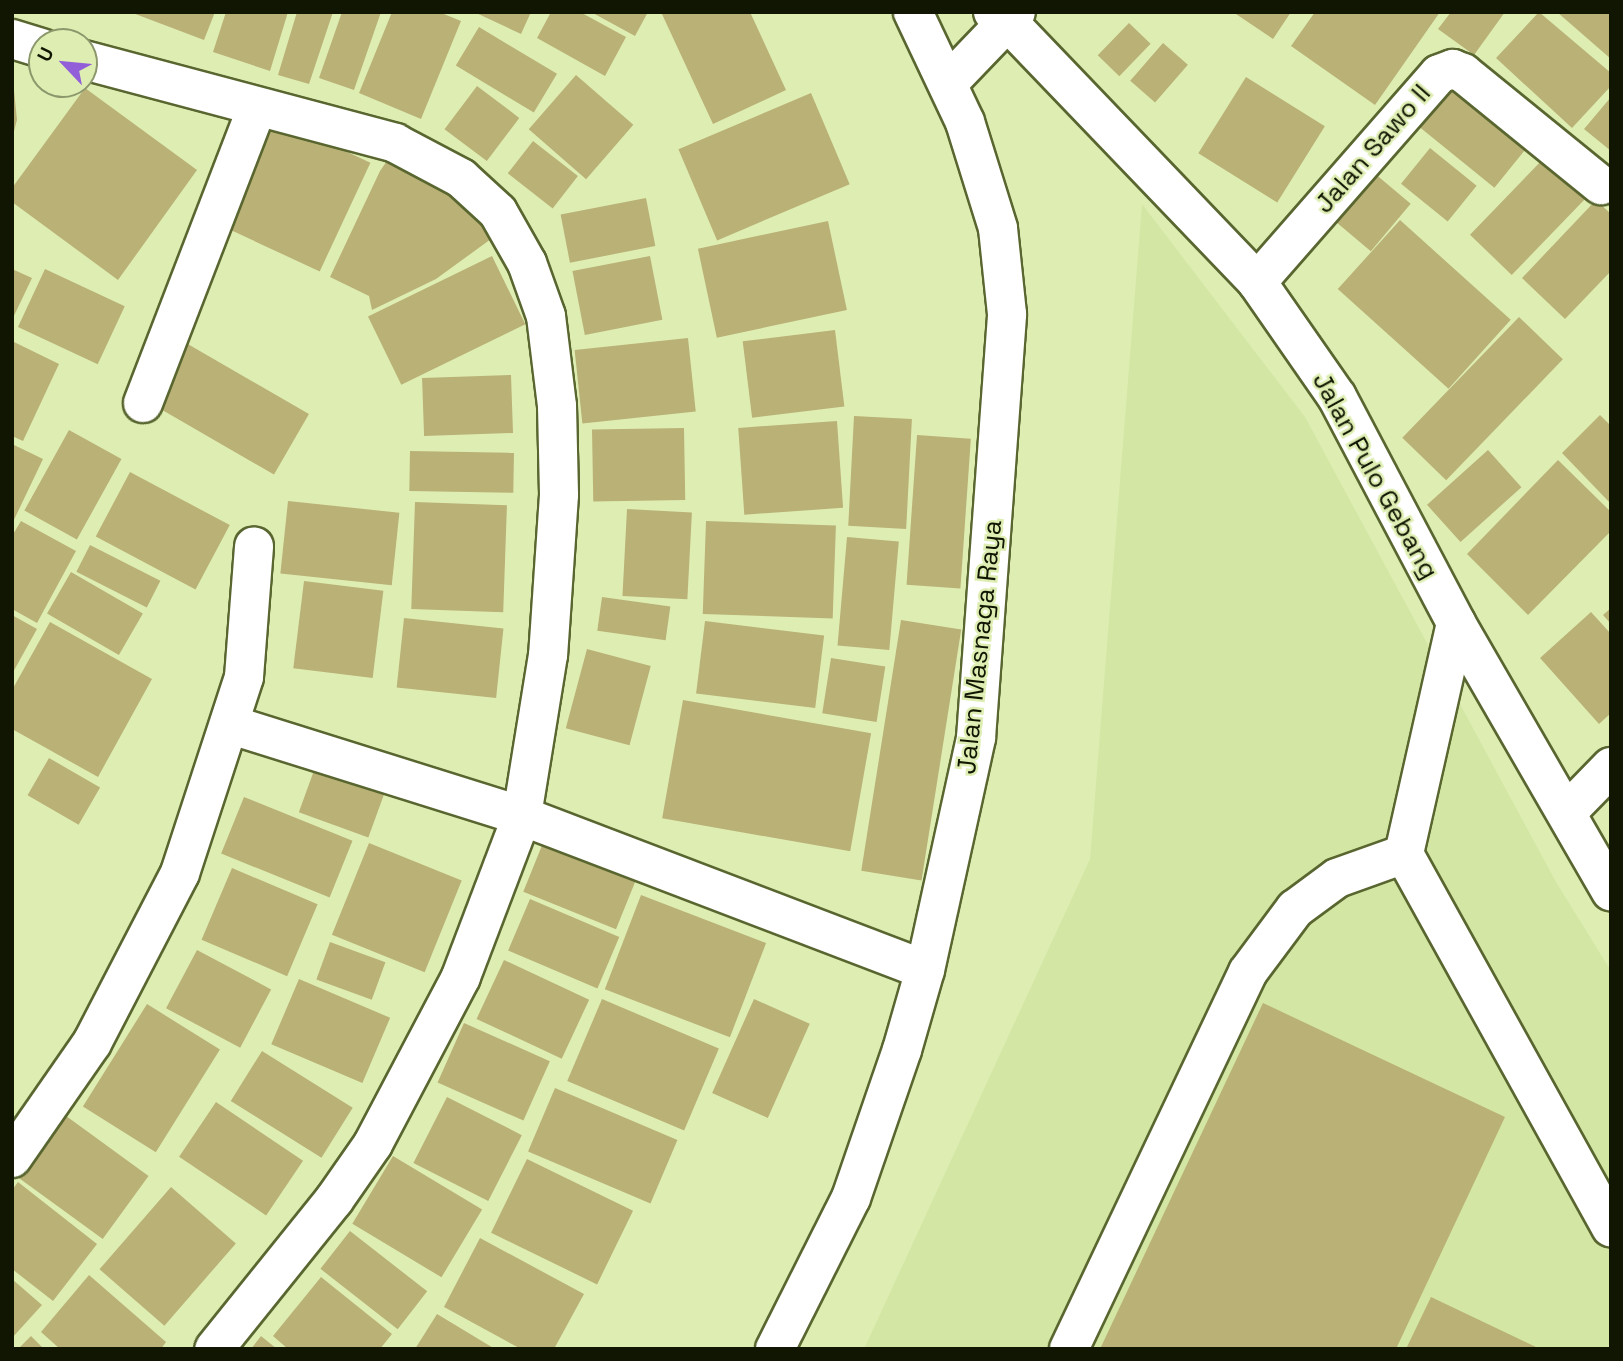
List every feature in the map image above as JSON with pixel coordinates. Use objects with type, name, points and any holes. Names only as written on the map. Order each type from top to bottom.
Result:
[{"type":"street","name":"Jalan Masnaga Raya","points":[[775,1349],[851,1198],[925,970],[976,737],[1007,314],[998,228],[948,83],[913,12]]},
{"type":"street","points":[[948,83],[1006,16]]},
{"type":"street","name":"Jalan Pulo Gebang","points":[[1006,16],[1257,282],[1337,397],[1456,624],[1568,811],[1611,892]]},
{"type":"street","points":[[98,64],[413,150],[461,178],[499,212],[527,263],[546,316],[556,406],[559,495],[548,655],[522,816],[461,977],[373,1144],[334,1200],[214,1349]]},
{"type":"street","name":"Jalan Sawo II","points":[[1257,282],[1439,74],[1446,71],[1463,72],[1601,185]]},
{"type":"street","points":[[143,403],[257,108]]},
{"type":"street","points":[[12,1158],[92,1043],[125,984],[180,873],[232,725],[251,626],[254,546]]},
{"type":"street","points":[[1456,624],[1404,854],[1611,1228]]},
{"type":"street","points":[[232,725],[522,816],[925,970]]},
{"type":"street","points":[[1568,811],[1611,767]]},
{"type":"street","points":[[1069,1349],[1248,972],[1295,909],[1337,878],[1404,854]]},
{"type":"shaded area","points":[[1142,204],[1305,417],[1556,882],[1611,971],[1611,1349],[864,1349],[1090,859]]},
{"type":"building","points":[[130,12],[215,12],[204,40]]},
{"type":"building","points":[[226,12],[288,12],[270,71],[213,52]]},
{"type":"building","points":[[297,12],[333,12],[309,84],[278,75]]},
{"type":"building","points":[[342,12],[381,12],[354,90],[319,78]]},
{"type":"building","points":[[392,12],[439,12],[461,21],[421,119],[359,93]]},
{"type":"building","points":[[474,12],[531,12],[521,34]]},
{"type":"building","points":[[551,12],[580,12],[626,37],[605,76],[537,38]]},
{"type":"building","points":[[591,12],[648,12],[635,36]]},
{"type":"building","points":[[661,12],[750,12],[786,90],[713,124]]},
{"type":"building","points":[[1233,12],[1291,12],[1273,39]]},
{"type":"building","points":[[1315,12],[1440,12],[1375,105],[1291,46]]},
{"type":"building","points":[[1451,12],[1505,12],[1474,55],[1438,29]]},
{"type":"building","points":[[1539,12],[1611,73],[1611,86],[1572,128],[1496,58]]},
{"type":"building","points":[[1557,12],[1611,12],[1611,59]]},
{"type":"building","points":[[1129,23],[1151,44],[1119,76],[1098,55]]},
{"type":"building","points":[[479,27],[557,74],[534,112],[456,66]]},
{"type":"building","points":[[1163,43],[1188,65],[1155,102],[1130,81]]},
{"type":"building","points":[[576,75],[633,125],[586,179],[529,129]]},
{"type":"building","points":[[1246,77],[1325,126],[1277,203],[1198,153]]},
{"type":"building","points":[[1446,79],[1528,146],[1494,188],[1412,121]]},
{"type":"building","points":[[477,86],[519,118],[487,161],[445,129]]},
{"type":"building","points":[[14,90],[17,120],[13,135],[12,91]]},
{"type":"building","points":[[811,93],[850,184],[717,240],[678,149]]},
{"type":"building","points":[[1611,97],[1611,151],[1584,129]]},
{"type":"building","points":[[78,98],[98,98],[197,170],[118,280],[12,202],[12,188]]},
{"type":"building","points":[[268,115],[370,163],[320,272],[217,224]]},
{"type":"building","points":[[533,141],[578,176],[553,208],[508,173]]},
{"type":"building","points":[[398,145],[466,191],[491,239],[436,279],[372,310],[369,296],[330,277],[380,171]]},
{"type":"building","points":[[1430,148],[1477,186],[1448,222],[1401,184]]},
{"type":"building","points":[[1545,157],[1587,197],[1512,275],[1470,235]]},
{"type":"building","points":[[1367,167],[1411,204],[1371,251],[1327,214]]},
{"type":"building","points":[[646,198],[655,246],[570,263],[561,215]]},
{"type":"building","points":[[1596,200],[1611,214],[1611,271],[1565,319],[1522,278]]},
{"type":"building","points":[[1400,220],[1511,320],[1448,389],[1338,289]]},
{"type":"building","points":[[828,221],[847,310],[717,338],[698,249]]},
{"type":"building","points":[[492,256],[525,324],[401,385],[368,316]]},
{"type":"building","points":[[650,256],[662,320],[585,335],[572,271]]},
{"type":"building","points":[[12,269],[32,278],[12,320]]},
{"type":"building","points":[[45,269],[125,306],[98,364],[18,327]]},
{"type":"building","points":[[1519,317],[1563,359],[1446,480],[1402,438]]},
{"type":"building","points":[[835,330],[844,406],[752,418],[743,341]]},
{"type":"building","points":[[688,338],[696,412],[582,424],[575,350]]},
{"type":"building","points":[[12,341],[59,364],[23,441],[12,436]]},
{"type":"building","points":[[186,343],[309,414],[274,475],[151,404]]},
{"type":"building","points":[[511,375],[513,433],[424,436],[422,378]]},
{"type":"building","points":[[1600,415],[1611,426],[1611,504],[1562,453]]},
{"type":"building","points":[[854,416],[912,419],[906,529],[848,526]]},
{"type":"building","points":[[837,421],[843,508],[744,515],[738,428]]},
{"type":"building","points":[[684,428],[685,500],[593,502],[592,430]]},
{"type":"building","points":[[69,430],[121,459],[77,540],[24,510]]},
{"type":"building","points":[[917,435],[971,439],[960,588],[907,585]]},
{"type":"building","points":[[12,444],[43,459],[12,524]]},
{"type":"building","points":[[1488,450],[1521,487],[1461,542],[1427,505]]},
{"type":"building","points":[[410,451],[514,453],[513,493],[409,491]]},
{"type":"building","points":[[1558,460],[1611,512],[1611,531],[1528,615],[1467,554]]},
{"type":"building","points":[[130,472],[230,525],[196,590],[96,536]]},
{"type":"building","points":[[288,501],[399,513],[392,585],[280,574]]},
{"type":"building","points":[[415,502],[507,505],[503,612],[411,609]]},
{"type":"building","points":[[627,509],[692,512],[687,599],[622,596]]},
{"type":"building","points":[[21,521],[76,551],[37,623],[12,609],[12,536]]},
{"type":"building","points":[[706,521],[836,526],[833,618],[703,614]]},
{"type":"building","points":[[847,537],[899,542],[889,650],[838,646]]},
{"type":"building","points":[[90,545],[160,581],[147,608],[76,572]]},
{"type":"building","points":[[71,572],[143,614],[119,655],[47,614]]},
{"type":"building","points":[[304,581],[383,591],[373,678],[293,668]]},
{"type":"building","points":[[602,597],[670,607],[666,640],[597,631]]},
{"type":"building","points":[[1611,608],[1611,624],[1603,615]]},
{"type":"building","points":[[1591,612],[1611,634],[1611,713],[1599,724],[1540,658]]},
{"type":"building","points":[[12,615],[37,629],[12,674]]},
{"type":"building","points":[[404,618],[503,628],[496,698],[397,688]]},
{"type":"building","points":[[901,620],[961,630],[922,880],[861,871]]},
{"type":"building","points":[[705,621],[824,636],[815,708],[696,693]]},
{"type":"building","points":[[50,622],[152,679],[98,777],[12,729],[12,690]]},
{"type":"building","points":[[587,649],[651,666],[630,745],[566,728]]},
{"type":"building","points":[[831,658],[885,667],[877,722],[822,713]]},
{"type":"building","points":[[683,700],[871,733],[850,851],[662,818]]},
{"type":"building","points":[[320,754],[390,779],[368,838],[299,812]]},
{"type":"building","points":[[49,758],[100,788],[79,825],[28,795]]},
{"type":"building","points":[[244,797],[352,841],[330,897],[221,854]]},
{"type":"building","points":[[545,838],[638,875],[616,929],[523,892]]},
{"type":"building","points":[[369,843],[462,880],[425,972],[332,935]]},
{"type":"building","points":[[232,868],[318,904],[287,976],[202,940]]},
{"type":"building","points":[[641,895],[766,943],[730,1037],[605,989]]},
{"type":"building","points":[[530,899],[619,937],[597,988],[508,951]]},
{"type":"building","points":[[330,942],[385,962],[372,1000],[316,980]]},
{"type":"building","points":[[197,950],[271,989],[240,1048],[166,1008]]},
{"type":"building","points":[[504,960],[589,1000],[562,1059],[477,1019]]},
{"type":"building","points":[[299,979],[390,1018],[362,1083],[271,1044]]},
{"type":"building","points":[[602,999],[719,1049],[684,1131],[567,1081]]},
{"type":"building","points":[[754,999],[810,1024],[768,1118],[712,1093]]},
{"type":"building","points":[[1263,1003],[1505,1117],[1396,1349],[1100,1349]]},
{"type":"building","points":[[147,1004],[220,1050],[156,1152],[83,1107]]},
{"type":"building","points":[[464,1023],[550,1061],[523,1121],[438,1082]]},
{"type":"building","points":[[262,1051],[353,1108],[321,1158],[231,1101]]},
{"type":"building","points":[[555,1088],[677,1140],[650,1203],[528,1152]]},
{"type":"building","points":[[447,1097],[522,1135],[488,1201],[413,1163]]},
{"type":"building","points":[[216,1102],[303,1161],[266,1215],[179,1157]]},
{"type":"building","points":[[62,1113],[149,1176],[103,1239],[16,1176]]},
{"type":"building","points":[[393,1156],[482,1210],[441,1277],[352,1224]]},
{"type":"building","points":[[527,1159],[633,1211],[597,1284],[491,1233]]},
{"type":"building","points":[[18,1182],[97,1244],[53,1301],[12,1269],[12,1190]]},
{"type":"building","points":[[171,1187],[236,1243],[164,1326],[99,1269]]},
{"type":"building","points":[[350,1231],[427,1291],[398,1329],[320,1269]]},
{"type":"building","points":[[480,1238],[584,1294],[554,1349],[521,1349],[444,1307]]},
{"type":"building","points":[[89,1275],[166,1342],[161,1349],[60,1349],[41,1332]]},
{"type":"building","points":[[321,1277],[392,1334],[380,1349],[288,1349],[273,1336]]},
{"type":"building","points":[[12,1279],[42,1305],[12,1338]]},
{"type":"building","points":[[1431,1297],[1540,1349],[1406,1349]]},
{"type":"building","points":[[437,1314],[495,1349],[415,1349]]},
{"type":"building","points":[[31,1336],[44,1349],[18,1349]]},
{"type":"building","points":[[261,1336],[277,1349],[251,1349]]}]
